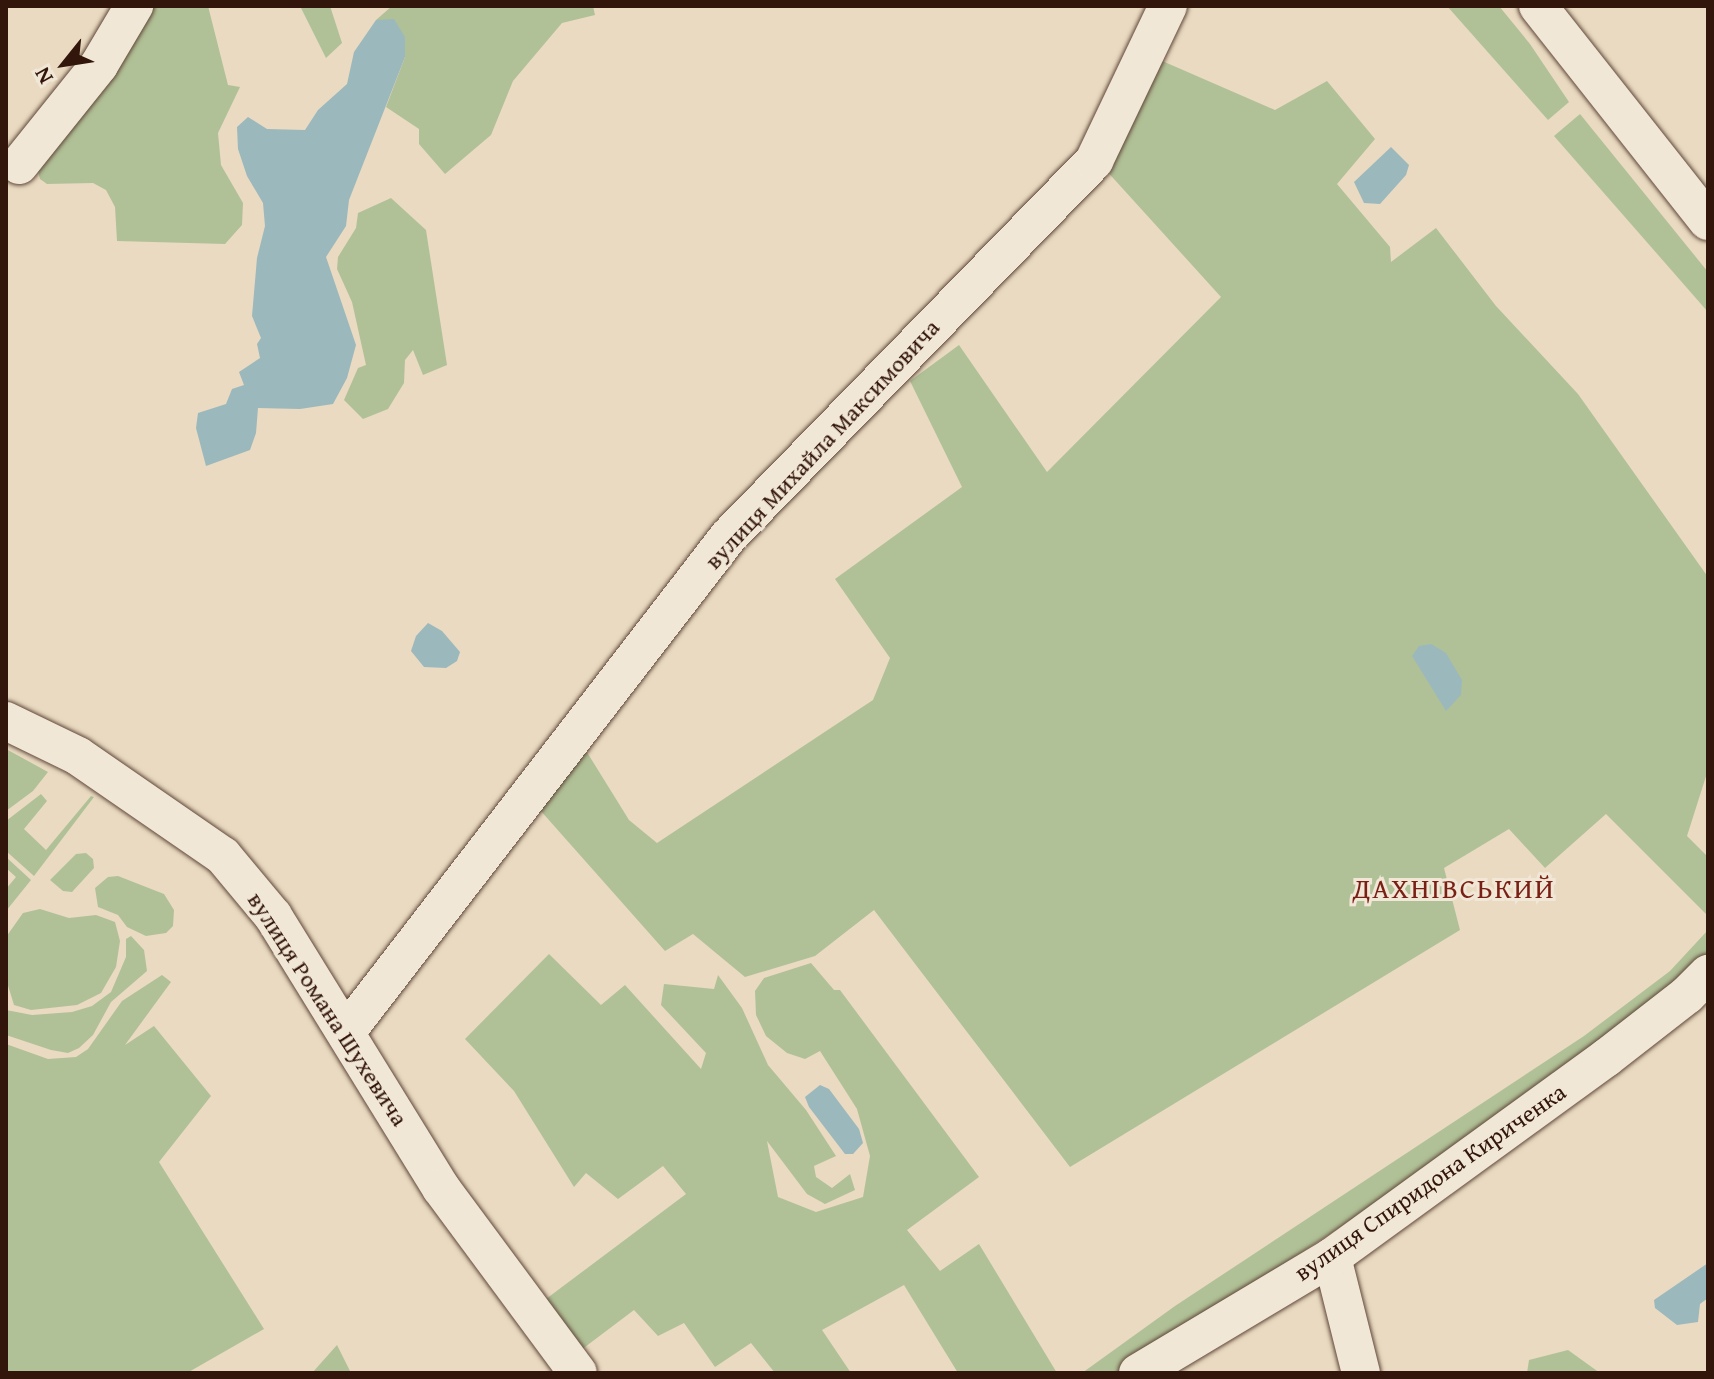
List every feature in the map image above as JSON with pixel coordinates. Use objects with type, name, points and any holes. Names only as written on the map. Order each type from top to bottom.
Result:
[{"type":"street","points":[[19,165],[99,65],[134,6]]},
{"type":"street","name":"вулиця Михайла Максимовича","points":[[347,1031],[728,537],[1094,161],[1168,6]]},
{"type":"street","points":[[1538,6],[1708,221]]},
{"type":"street","name":"вулиця Романа Шухевича","points":[[6,721],[78,756],[223,856],[273,916],[347,1031],[441,1188],[578,1373]]},
{"type":"street","name":"вулиця Спиридона Кириченка","points":[[1138,1373],[1332,1257],[1606,1058],[1687,995],[1708,974]]},
{"type":"street","points":[[1332,1257],[1361,1373]]},
{"type":"green space","points":[[142,6],[208,6],[228,85],[240,87],[218,133],[221,165],[243,203],[242,225],[225,244],[117,241],[115,207],[106,190],[93,183],[47,184],[40,179],[38,171]]},
{"type":"green space","points":[[300,6],[330,6],[342,43],[326,58]]},
{"type":"green space","points":[[392,6],[593,6],[595,15],[562,23],[513,81],[491,135],[445,174],[419,144],[419,129],[386,107],[405,57],[376,20]]},
{"type":"green space","points":[[1447,6],[1499,6],[1530,44],[1569,102],[1548,120]]},
{"type":"green space","points":[[1160,60],[1275,110],[1327,81],[1375,139],[1337,184],[1390,247],[1391,262],[1436,228],[1496,306],[1578,394],[1708,577],[1708,770],[1687,836],[1708,857],[1708,916],[1606,814],[1545,868],[1509,829],[1444,868],[1460,930],[1070,1167],[874,910],[815,956],[745,977],[693,934],[665,951],[540,810],[585,749],[629,820],[657,843],[873,700],[890,658],[835,579],[962,487],[910,381],[959,345],[1047,472],[1221,297],[1104,168]]},
{"type":"green space","points":[[1580,114],[1708,272],[1708,312],[1554,136]]},
{"type":"green space","points":[[391,198],[426,230],[447,365],[423,375],[413,350],[405,360],[404,383],[388,409],[363,419],[344,400],[358,368],[366,365],[352,302],[337,269],[338,257],[356,228],[358,213]]},
{"type":"green space","points":[[6,749],[48,772],[33,791],[6,811]]},
{"type":"green space","points":[[41,794],[47,801],[24,829],[46,850],[91,796],[94,797],[34,876],[6,851],[6,821]]},
{"type":"green space","points":[[86,853],[93,859],[94,868],[72,892],[63,891],[50,880],[76,854]]},
{"type":"green space","points":[[6,857],[31,880],[6,911],[6,889],[16,877],[6,868]]},
{"type":"green space","points":[[118,876],[164,894],[174,910],[173,926],[166,933],[146,936],[127,927],[118,915],[98,907],[95,888],[108,877]]},
{"type":"green space","points":[[40,909],[69,918],[96,915],[115,922],[120,941],[116,967],[101,993],[77,1005],[31,1010],[14,1005],[6,979],[6,937],[23,913]]},
{"type":"green space","points":[[1708,930],[1708,963],[1433,1167],[1116,1373],[1082,1373],[1175,1306],[1584,1036],[1670,971]]},
{"type":"green space","points":[[131,936],[144,950],[147,971],[111,1002],[93,1035],[79,1048],[68,1053],[51,1050],[6,1035],[6,1010],[32,1015],[72,1012],[92,1006],[111,992],[126,957],[126,939]]},
{"type":"green space","points":[[549,954],[601,1005],[625,985],[701,1069],[706,1053],[661,1005],[664,984],[714,989],[718,975],[742,1008],[768,1065],[806,1110],[836,1156],[814,1166],[816,1177],[832,1188],[850,1174],[855,1190],[825,1204],[807,1194],[767,1141],[778,1197],[816,1212],[863,1197],[870,1156],[857,1109],[820,1051],[805,1059],[787,1053],[766,1036],[756,1015],[755,991],[764,978],[811,963],[834,990],[840,990],[979,1177],[907,1230],[940,1271],[979,1244],[1057,1373],[958,1373],[904,1285],[822,1330],[851,1373],[775,1373],[751,1343],[715,1367],[684,1323],[658,1336],[634,1310],[581,1350],[546,1299],[686,1194],[663,1166],[618,1199],[586,1173],[574,1187],[514,1091],[465,1039]]},
{"type":"green space","points":[[162,975],[171,982],[125,1045],[154,1026],[211,1096],[159,1162],[264,1329],[187,1373],[6,1373],[6,1044],[48,1059],[76,1057],[88,1049],[122,1001]]},
{"type":"green space","points":[[337,1345],[351,1373],[312,1373]]},
{"type":"green space","points":[[1568,1350],[1600,1373],[1527,1373],[1529,1360]]},
{"type":"water","points":[[394,19],[405,37],[405,57],[349,200],[346,226],[326,257],[356,345],[347,378],[333,404],[300,409],[258,408],[256,433],[250,450],[206,466],[196,428],[198,413],[226,404],[232,389],[244,385],[239,372],[260,358],[257,344],[261,338],[252,316],[257,258],[265,226],[263,203],[247,176],[238,149],[237,127],[248,117],[267,129],[305,130],[318,110],[347,84],[354,52],[376,20]]},
{"type":"water","points":[[1391,147],[1409,165],[1406,175],[1380,204],[1364,203],[1354,182]]},
{"type":"water","points":[[428,623],[442,631],[460,652],[457,661],[446,668],[424,667],[411,651],[416,636]]},
{"type":"water","points":[[1431,644],[1446,653],[1462,680],[1461,695],[1446,711],[1412,656],[1419,646]]},
{"type":"water","points":[[820,1085],[829,1089],[859,1129],[863,1143],[853,1154],[845,1154],[809,1107],[805,1097]]},
{"type":"water","points":[[1708,1263],[1708,1298],[1700,1304],[1698,1322],[1677,1325],[1655,1308],[1654,1300]]},
{"type":"district","name":"ДАХНІВСЬКИЙ","points":[[1454,888]]}]
